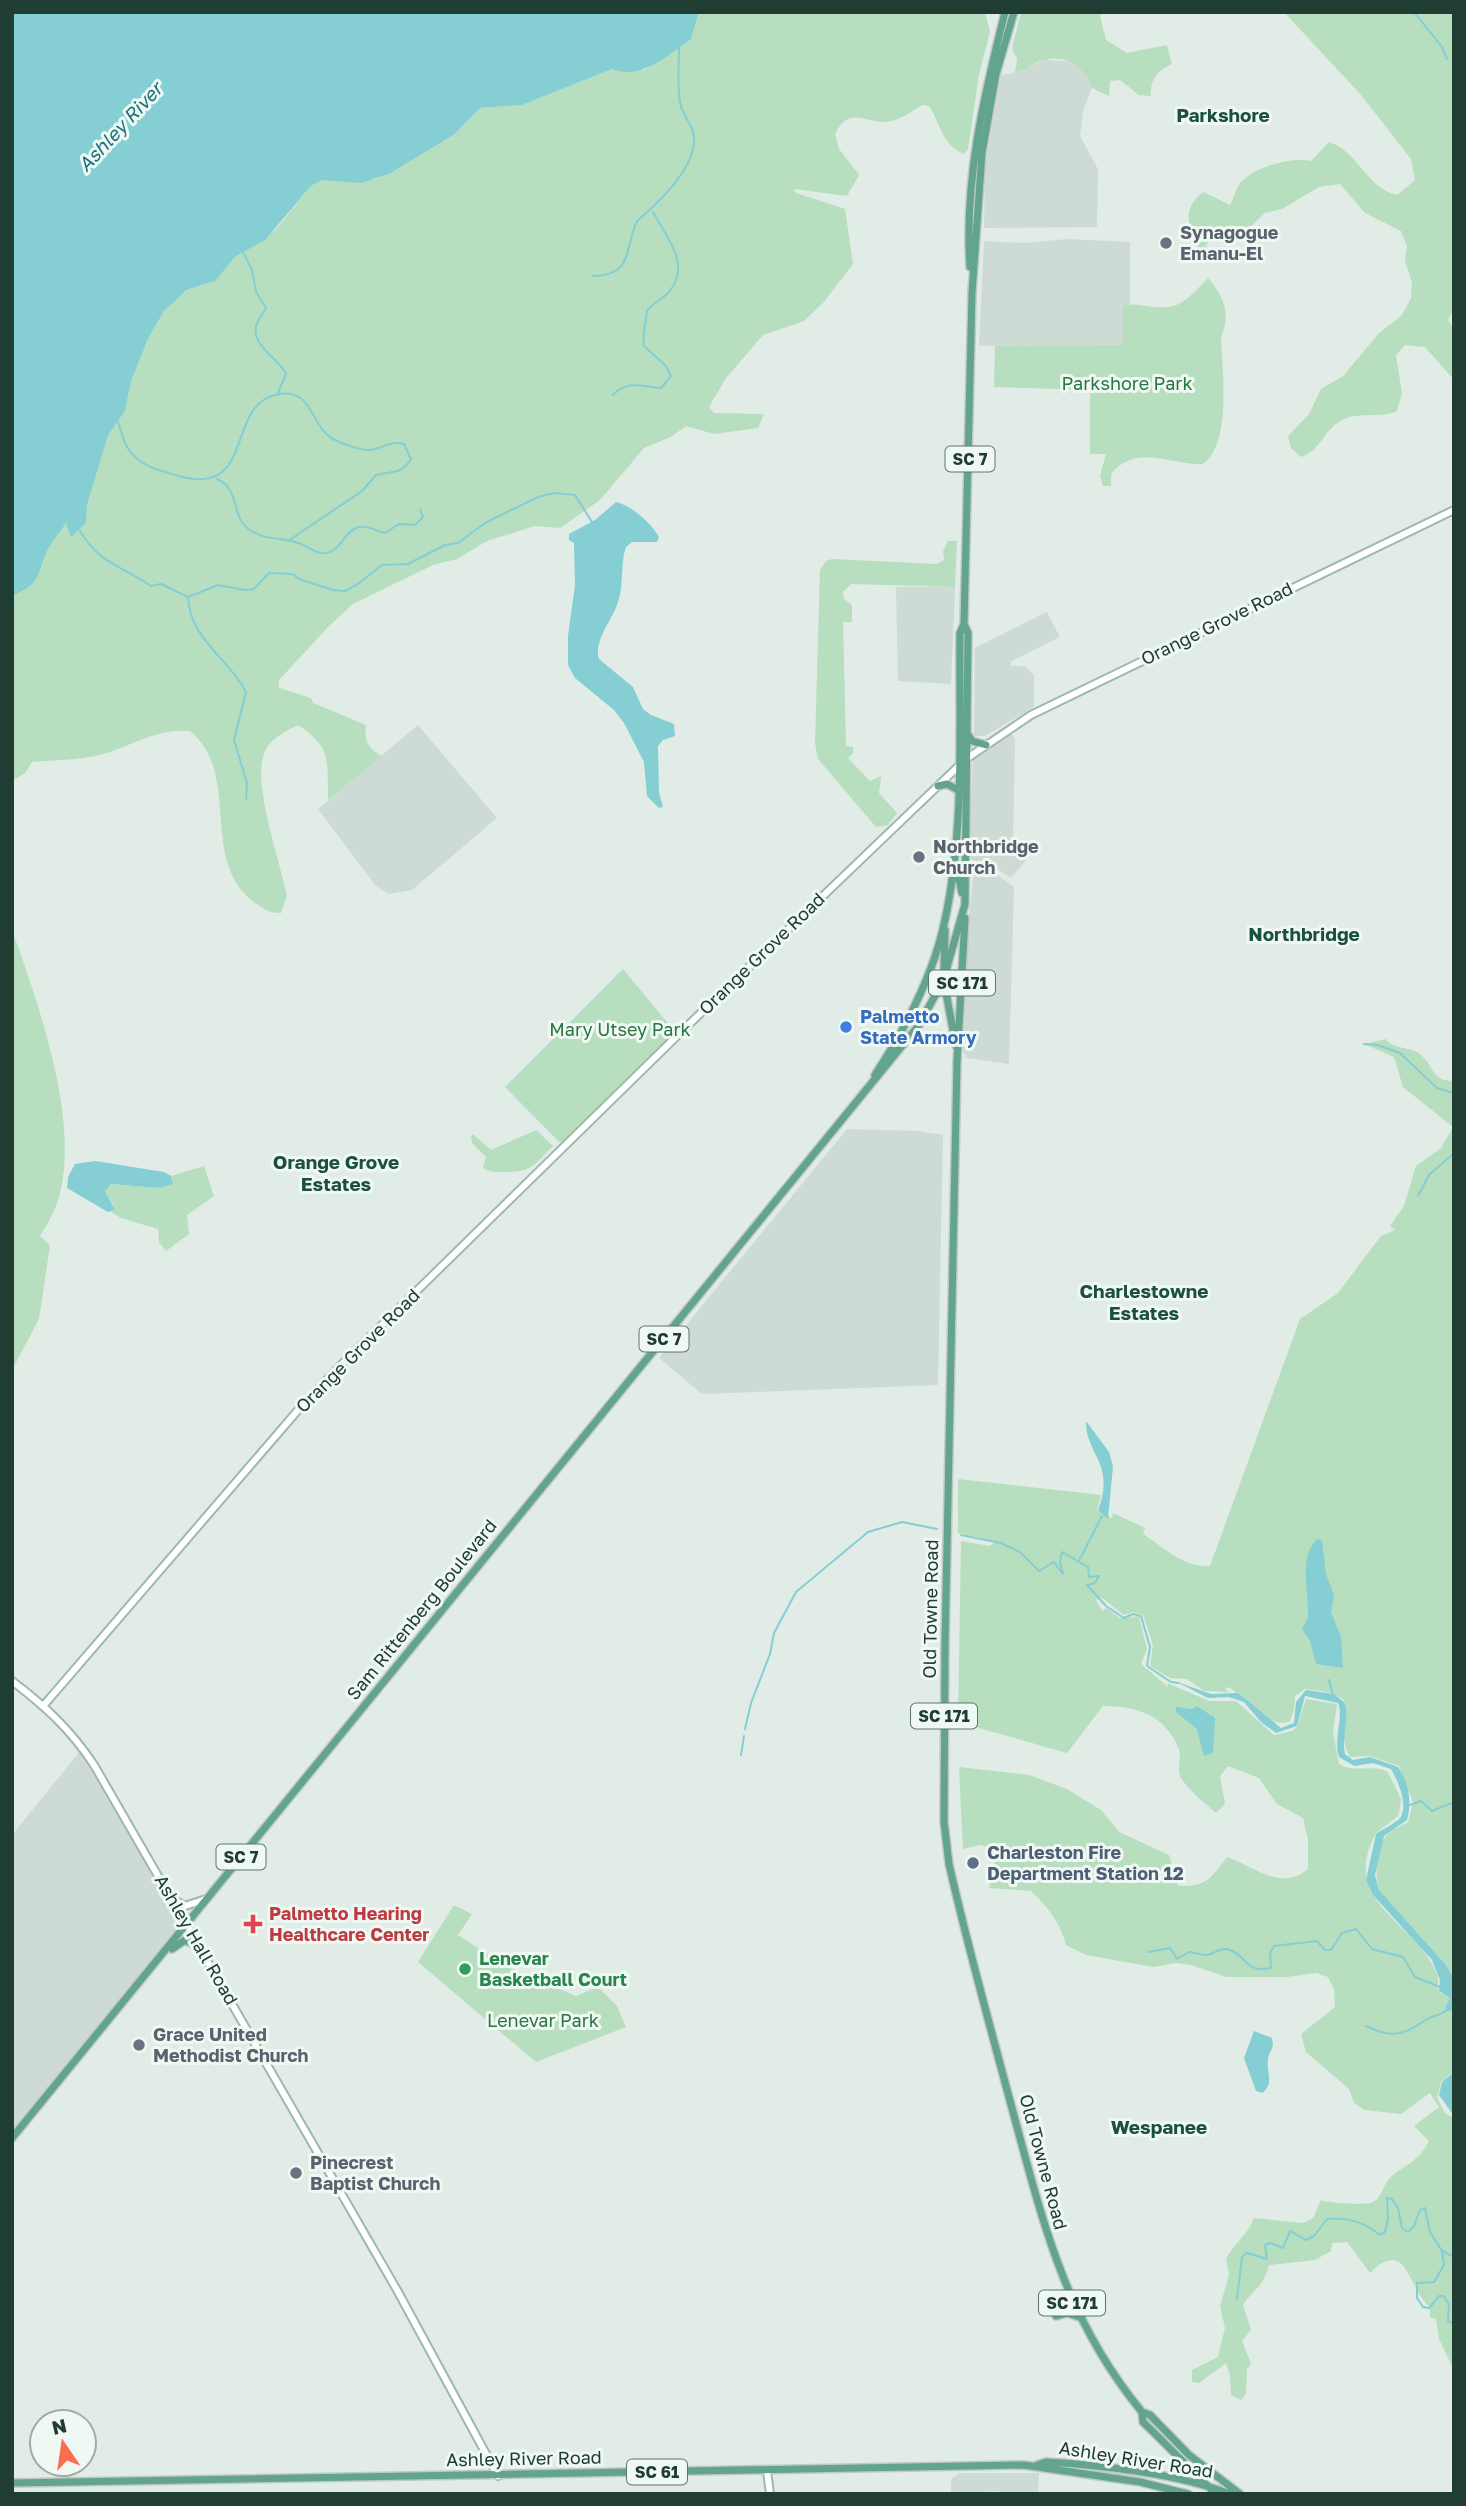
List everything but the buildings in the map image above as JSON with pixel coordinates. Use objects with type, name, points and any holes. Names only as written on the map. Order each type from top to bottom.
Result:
[{"type":"main road","name":"SC 7","points":[[993,73],[1005,12]]},
{"type":"main road","name":"SC 7","points":[[993,73],[1014,12]]},
{"type":"main road","name":"Sam Rittenberg Boulevard","points":[[858,1102],[914,1004],[945,922],[953,876],[958,790],[960,633],[964,624],[972,293],[982,152],[993,73]]},
{"type":"main road","name":"Sam Rittenberg Boulevard","points":[[12,2138],[908,1041],[943,981],[965,904],[968,633],[964,624]]},
{"type":"main road","points":[[966,729],[972,741],[986,745]]},
{"type":"main road","points":[[938,786],[947,784],[958,790]]},
{"type":"main road","points":[[956,838],[965,866],[953,876],[959,879],[965,904]]},
{"type":"main road","name":"Old Towne Road","points":[[965,904],[957,1062],[944,1822],[949,1864],[964,1930],[1058,2271],[1079,2317],[1110,2372],[1142,2413]]},
{"type":"main road","name":"Old Towne Road","points":[[945,922],[943,981],[957,1062]]},
{"type":"main road","points":[[908,1041],[919,1018],[914,1004]]},
{"type":"main road","points":[[158,1961],[186,1940],[201,1948]]},
{"type":"main road","points":[[1056,2316],[1067,2313],[1079,2317]]},
{"type":"main road","name":"SC 171","points":[[1216,2494],[1204,2486],[1143,2422],[1142,2413],[1150,2415],[1189,2455],[1240,2494]]},
{"type":"main road","name":"Ashley River Road","points":[[1036,2465],[1046,2462],[1067,2463],[1204,2486],[1230,2494]]},
{"type":"main road","name":"Ashley River Road","points":[[12,2483],[1036,2465],[1188,2494]]},
{"type":"street","name":"Orange Grove Road","points":[[44,1705],[299,1409],[341,1365],[966,759],[1055,703],[1454,510]]},
{"type":"street","name":"Ashley Hall Road","points":[[12,1681],[44,1705],[83,1747],[397,2290],[498,2476]]},
{"type":"street","points":[[172,1898],[185,1906],[208,1899]]},
{"type":"street","points":[[767,2470],[770,2494]]},
{"type":"shaded area","points":[[1044,60],[1070,61],[1084,70],[1092,88],[1083,111],[1080,136],[1098,169],[1097,227],[984,228],[985,166],[1001,75],[1019,72]]},
{"type":"shaded area","points":[[1067,239],[1130,242],[1130,304],[1123,305],[1123,342],[1119,345],[979,346],[984,241],[1025,243]]},
{"type":"shaded area","points":[[896,587],[955,587],[951,684],[898,681]]},
{"type":"shaded area","points":[[1047,612],[1060,637],[1010,662],[1011,666],[1025,666],[1034,675],[1034,707],[985,736],[974,736],[975,648]]},
{"type":"shaded area","points":[[418,725],[497,818],[412,890],[389,894],[376,886],[318,809]]},
{"type":"shaded area","points":[[1011,732],[1015,739],[1013,844],[1028,858],[1011,878],[993,866],[972,860],[969,855],[973,758]]},
{"type":"shaded area","points":[[974,869],[996,874],[1014,887],[1009,1064],[967,1058],[963,1051],[967,936]]},
{"type":"shaded area","points":[[847,1129],[919,1131],[943,1135],[938,1385],[702,1394],[659,1358]]},
{"type":"shaded area","points":[[81,1750],[187,1924],[12,2138],[12,1985],[15,1981],[12,1979],[12,1835]]},
{"type":"shaded area","points":[[959,2473],[1039,2473],[1038,2494],[999,2494],[997,2491],[951,2494],[951,2479]]},
{"type":"green space","points":[[699,12],[985,12],[990,32],[979,74],[968,149],[964,154],[946,140],[929,106],[923,105],[888,122],[850,118],[835,134],[839,149],[859,175],[847,196],[794,189],[796,193],[845,209],[853,264],[823,303],[804,321],[763,335],[726,378],[709,407],[714,413],[764,414],[758,428],[714,434],[686,426],[671,437],[644,448],[600,500],[560,528],[535,526],[487,541],[457,559],[433,565],[353,604],[329,626],[279,680],[279,688],[311,698],[313,703],[366,725],[368,744],[382,756],[328,800],[326,757],[323,749],[309,733],[298,725],[277,737],[268,746],[263,757],[262,787],[287,896],[281,913],[268,911],[239,887],[229,866],[223,843],[219,794],[214,771],[206,749],[190,731],[154,735],[91,757],[32,762],[25,773],[12,781],[12,596],[33,583],[49,546],[67,522],[86,523],[87,505],[107,435],[125,411],[131,381],[148,339],[164,311],[186,290],[215,281],[236,256],[276,229],[311,186],[321,179],[372,180],[389,174],[455,134],[480,108],[522,105],[612,69],[644,70],[691,39]]},
{"type":"green space","points":[[1021,12],[1103,12],[1100,16],[1106,40],[1127,53],[1167,45],[1172,64],[1156,76],[1151,96],[1139,95],[1120,80],[1110,81],[1109,96],[1092,88],[1085,74],[1075,64],[1062,59],[1041,61],[1015,73],[1017,59],[1012,48]]},
{"type":"green space","points":[[1284,12],[1454,12],[1454,309],[1448,320],[1454,329],[1454,380],[1425,347],[1405,345],[1396,355],[1402,393],[1397,411],[1342,420],[1313,450],[1301,457],[1291,448],[1288,436],[1309,414],[1321,389],[1343,376],[1379,333],[1402,315],[1411,298],[1412,283],[1405,261],[1407,247],[1401,231],[1365,213],[1340,184],[1319,187],[1282,209],[1265,213],[1248,229],[1233,236],[1211,237],[1200,256],[1189,222],[1191,207],[1203,192],[1230,205],[1239,185],[1252,173],[1283,162],[1311,161],[1329,142],[1340,147],[1386,191],[1397,195],[1415,180],[1411,159],[1361,95]]},
{"type":"green space","name":"Parkshore Park","points":[[1208,278],[1222,299],[1226,313],[1221,337],[1222,424],[1212,454],[1203,464],[1142,457],[1121,465],[1111,474],[1111,486],[1103,486],[1100,476],[1106,454],[1090,454],[1090,390],[994,387],[995,346],[1119,345],[1123,342],[1123,305],[1174,306],[1190,296]]},
{"type":"green space","points":[[948,541],[957,541],[955,587],[851,584],[843,592],[844,599],[852,605],[852,622],[843,622],[846,746],[853,747],[853,753],[848,758],[870,781],[881,776],[879,793],[897,813],[888,825],[876,827],[818,759],[815,743],[820,570],[826,561],[832,559],[937,564],[944,560],[943,551]]},
{"type":"green space","points":[[12,930],[45,1028],[61,1102],[65,1139],[64,1172],[57,1203],[40,1236],[50,1245],[39,1319],[12,1370]]},
{"type":"green space","name":"Mary Utsey Park","points":[[623,969],[676,1033],[565,1142],[559,1142],[505,1087]]},
{"type":"green space","points":[[1386,1039],[1393,1045],[1417,1052],[1437,1076],[1454,1081],[1454,1979],[1446,1965],[1379,1890],[1376,1869],[1380,1846],[1390,1832],[1408,1822],[1413,1802],[1399,1766],[1370,1756],[1350,1757],[1344,1731],[1346,1704],[1340,1697],[1305,1689],[1295,1696],[1294,1711],[1289,1722],[1279,1723],[1269,1719],[1229,1687],[1225,1689],[1229,1692],[1204,1691],[1187,1679],[1170,1678],[1150,1666],[1153,1645],[1143,1615],[1133,1612],[1124,1615],[1101,1597],[1096,1600],[1102,1611],[1106,1608],[1120,1618],[1139,1616],[1147,1649],[1141,1664],[1168,1687],[1167,1683],[1209,1701],[1236,1701],[1274,1735],[1292,1731],[1297,1727],[1306,1699],[1337,1704],[1333,1732],[1339,1764],[1388,1772],[1401,1799],[1399,1814],[1375,1835],[1367,1858],[1367,1878],[1373,1895],[1426,1954],[1437,1975],[1439,1992],[1450,1998],[1445,2008],[1448,2012],[1454,2009],[1454,2071],[1441,2082],[1437,2098],[1445,2113],[1454,2118],[1454,2370],[1439,2339],[1436,2319],[1430,2317],[1430,2307],[1400,2263],[1392,2260],[1383,2263],[1370,2273],[1347,2242],[1332,2243],[1331,2251],[1315,2260],[1269,2265],[1261,2283],[1243,2305],[1251,2330],[1242,2341],[1251,2364],[1247,2369],[1246,2394],[1241,2400],[1231,2395],[1226,2363],[1199,2383],[1192,2382],[1192,2370],[1218,2357],[1225,2328],[1220,2306],[1229,2275],[1226,2259],[1229,2253],[1254,2218],[1303,2223],[1313,2218],[1321,2200],[1353,2204],[1374,2201],[1390,2178],[1425,2149],[1429,2141],[1414,2126],[1439,2107],[1430,2093],[1401,2114],[1365,2110],[1354,2103],[1349,2089],[1306,2052],[1301,2034],[1335,2007],[1334,1989],[1328,1977],[1316,1973],[1287,1977],[1226,1977],[1191,1965],[1176,1963],[1153,1967],[1086,1955],[1066,1945],[1053,1915],[1031,1891],[989,1888],[995,1863],[991,1848],[981,1845],[963,1849],[959,1767],[1029,1775],[1067,1789],[1101,1810],[1119,1832],[1169,1855],[1178,1886],[1202,1883],[1217,1871],[1227,1857],[1278,1878],[1298,1875],[1308,1869],[1308,1840],[1303,1818],[1277,1804],[1259,1778],[1228,1766],[1220,1776],[1225,1804],[1216,1813],[1181,1778],[1180,1754],[1172,1736],[1157,1720],[1137,1710],[1103,1706],[1067,1753],[958,1722],[961,1541],[990,1546],[996,1541],[958,1533],[958,1479],[1101,1495],[1097,1510],[1112,1518],[1113,1513],[1145,1528],[1143,1534],[1191,1564],[1210,1566],[1300,1319],[1338,1293],[1381,1236],[1395,1230],[1390,1226],[1404,1206],[1416,1166],[1441,1148],[1453,1127],[1403,1087],[1394,1057],[1364,1044]]},
{"type":"green space","points":[[536,1130],[553,1146],[537,1163],[522,1171],[486,1170],[483,1168],[486,1157],[472,1143],[473,1134],[491,1150]]},
{"type":"green space","points":[[204,1166],[214,1196],[187,1215],[189,1234],[166,1251],[159,1242],[158,1229],[112,1213],[114,1207],[105,1191],[111,1184],[159,1188],[173,1180],[171,1176]]},
{"type":"green space","name":"Lenevar Park","points":[[454,1905],[472,1914],[458,1935],[507,1967],[576,1996],[598,1987],[617,2006],[626,2027],[536,2062],[418,1962]]},
{"type":"water","name":"Ashley River","points":[[12,12],[699,12],[691,39],[664,59],[644,69],[623,72],[612,69],[522,105],[480,108],[455,134],[389,174],[361,183],[321,180],[311,186],[265,240],[236,256],[215,281],[186,290],[164,311],[148,339],[131,381],[125,411],[108,435],[87,505],[86,523],[71,537],[66,523],[49,547],[37,578],[29,587],[12,596]]},
{"type":"water","points":[[616,502],[640,515],[659,537],[657,542],[632,542],[626,547],[620,595],[601,638],[598,652],[599,659],[633,687],[643,709],[674,724],[675,736],[663,740],[658,746],[659,792],[663,807],[659,808],[647,796],[644,762],[624,723],[614,710],[575,678],[568,665],[568,636],[575,585],[574,543],[569,540],[569,534],[595,520]]},
{"type":"water","points":[[95,1161],[164,1172],[171,1176],[173,1184],[159,1188],[111,1184],[105,1191],[115,1210],[108,1212],[67,1188],[68,1177],[75,1164]]},
{"type":"water","points":[[1086,1421],[1109,1452],[1113,1466],[1108,1519],[1098,1510],[1104,1481],[1087,1432]]},
{"type":"water","points":[[1318,1539],[1322,1541],[1326,1574],[1334,1595],[1331,1612],[1341,1637],[1343,1668],[1316,1664],[1310,1641],[1302,1629],[1308,1615],[1306,1564],[1312,1545]]},
{"type":"water","points":[[1177,1682],[1211,1694],[1238,1693],[1281,1728],[1294,1723],[1296,1702],[1306,1690],[1334,1694],[1345,1703],[1345,1754],[1353,1760],[1370,1757],[1398,1767],[1408,1793],[1407,1820],[1384,1836],[1375,1875],[1379,1890],[1446,1965],[1454,1979],[1454,2009],[1448,2012],[1445,2008],[1450,1998],[1439,1991],[1440,1980],[1432,1960],[1373,1895],[1366,1880],[1376,1834],[1400,1818],[1403,1800],[1391,1769],[1373,1763],[1354,1766],[1339,1757],[1338,1703],[1305,1696],[1297,1726],[1276,1733],[1261,1722],[1244,1702],[1229,1697],[1208,1698]]},
{"type":"water","points":[[1197,1706],[1215,1718],[1213,1753],[1204,1756],[1197,1729],[1176,1712],[1176,1707],[1191,1709]]},
{"type":"water","points":[[1254,2031],[1272,2038],[1273,2042],[1268,2060],[1269,2082],[1262,2093],[1256,2091],[1244,2058]]},
{"type":"water","points":[[1454,2072],[1454,2116],[1439,2095],[1442,2082]]},
{"type":"waterway","points":[[1414,12],[1442,47],[1447,59]]},
{"type":"waterway","points":[[593,276],[615,271],[622,266],[637,221],[676,181],[691,156],[693,132],[681,107],[679,96],[679,47]]},
{"type":"waterway","points":[[613,395],[630,385],[661,388],[671,376],[666,366],[644,346],[647,311],[668,293],[678,272],[675,251],[653,212]]},
{"type":"waterway","points":[[242,250],[252,270],[256,292],[266,308],[257,323],[257,338],[286,374],[278,393]]},
{"type":"waterway","points":[[117,420],[126,445],[136,458],[156,469],[179,476],[204,479],[220,474],[231,462],[251,413],[263,401],[280,394],[299,397],[326,433],[333,439],[355,448],[368,450],[394,443],[404,444],[411,459],[404,468],[376,475],[362,491],[288,541]]},
{"type":"waterway","points":[[217,479],[229,489],[240,518],[250,530],[262,536],[295,542],[320,553],[332,551],[353,529],[359,527],[385,533],[399,524],[415,525],[423,517],[420,509]]},
{"type":"waterway","points":[[80,531],[95,551],[111,563],[151,586],[161,584],[188,597],[218,585],[254,589],[269,573],[293,574],[299,579],[345,591],[382,565],[408,564],[445,545],[458,543],[485,523],[538,497],[554,493],[575,495],[592,522]]},
{"type":"waterway","points":[[188,597],[190,612],[202,637],[230,668],[246,692],[234,740],[247,783],[246,800]]},
{"type":"waterway","points":[[1364,1044],[1377,1045],[1400,1053],[1437,1088],[1454,1093]]},
{"type":"waterway","points":[[1418,1196],[1429,1175],[1454,1153]]},
{"type":"waterway","points":[[1079,1561],[1102,1516]]},
{"type":"waterway","points":[[745,1729],[751,1703],[770,1654],[774,1633],[796,1592],[868,1532],[902,1522],[937,1529]]},
{"type":"waterway","points":[[961,1535],[1001,1543],[1020,1552],[1039,1571],[1054,1562],[1063,1574],[1060,1562],[1062,1552],[1088,1567],[1089,1577],[1099,1576],[1095,1583],[1087,1585],[1106,1606],[1124,1618],[1133,1614],[1141,1616],[1150,1647],[1147,1666],[1171,1682],[1179,1683]]},
{"type":"waterway","points":[[1329,1680],[1333,1696]]},
{"type":"waterway","points":[[741,1755],[744,1736]]},
{"type":"waterway","points":[[1410,1805],[1421,1801],[1432,1811],[1454,1802]]},
{"type":"waterway","points":[[1148,1952],[1170,1948],[1177,1959],[1189,1952],[1205,1955],[1227,1949],[1238,1954],[1250,1966],[1262,1969],[1271,1968],[1270,1953],[1274,1946],[1317,1941],[1325,1950],[1331,1950],[1342,1933],[1356,1929],[1372,1949],[1403,1957],[1415,1977],[1440,1987]]},
{"type":"waterway","points":[[1366,2026],[1396,2034],[1449,2008]]},
{"type":"waterway","points":[[1237,2299],[1242,2257],[1247,2253],[1267,2259],[1265,2245],[1270,2243],[1283,2248],[1290,2231],[1306,2240],[1314,2236],[1327,2219],[1355,2221],[1380,2235],[1385,2232],[1388,2219],[1387,2198],[1392,2199],[1398,2208],[1402,2228],[1408,2232],[1414,2226],[1420,2210],[1425,2208],[1430,2232],[1442,2251],[1444,2265],[1434,2282],[1417,2283],[1417,2298],[1423,2307],[1429,2308],[1439,2296],[1444,2296],[1449,2305],[1448,2321],[1454,2324]]},
{"type":"waterway","points":[[1443,2251],[1454,2257]]},
{"type":"place","name":"Synagogue Emanu-El","points":[[1166,243]]},
{"type":"place","name":"Northbridge Church","points":[[919,857]]},
{"type":"place","name":"Palmetto State Armory","points":[[846,1027]]},
{"type":"place","name":"Charleston Fire Department Station 12","points":[[973,1863]]},
{"type":"place","name":"Palmetto Hearing Healthcare Center","points":[[253,1924]]},
{"type":"place","name":"Lenevar Basketball Court","points":[[465,1969]]},
{"type":"place","name":"Grace United Methodist Church","points":[[139,2045]]},
{"type":"place","name":"Pinecrest Baptist Church","points":[[296,2173]]},
{"type":"district","name":"Parkshore","points":[[1223,115]]},
{"type":"district","name":"Northbridge","points":[[1304,934]]},
{"type":"district","name":"Orange Grove Estates","points":[[336,1173]]},
{"type":"district","name":"Charlestowne Estates","points":[[1144,1302]]},
{"type":"district","name":"Wespanee","points":[[1159,2127]]}]
